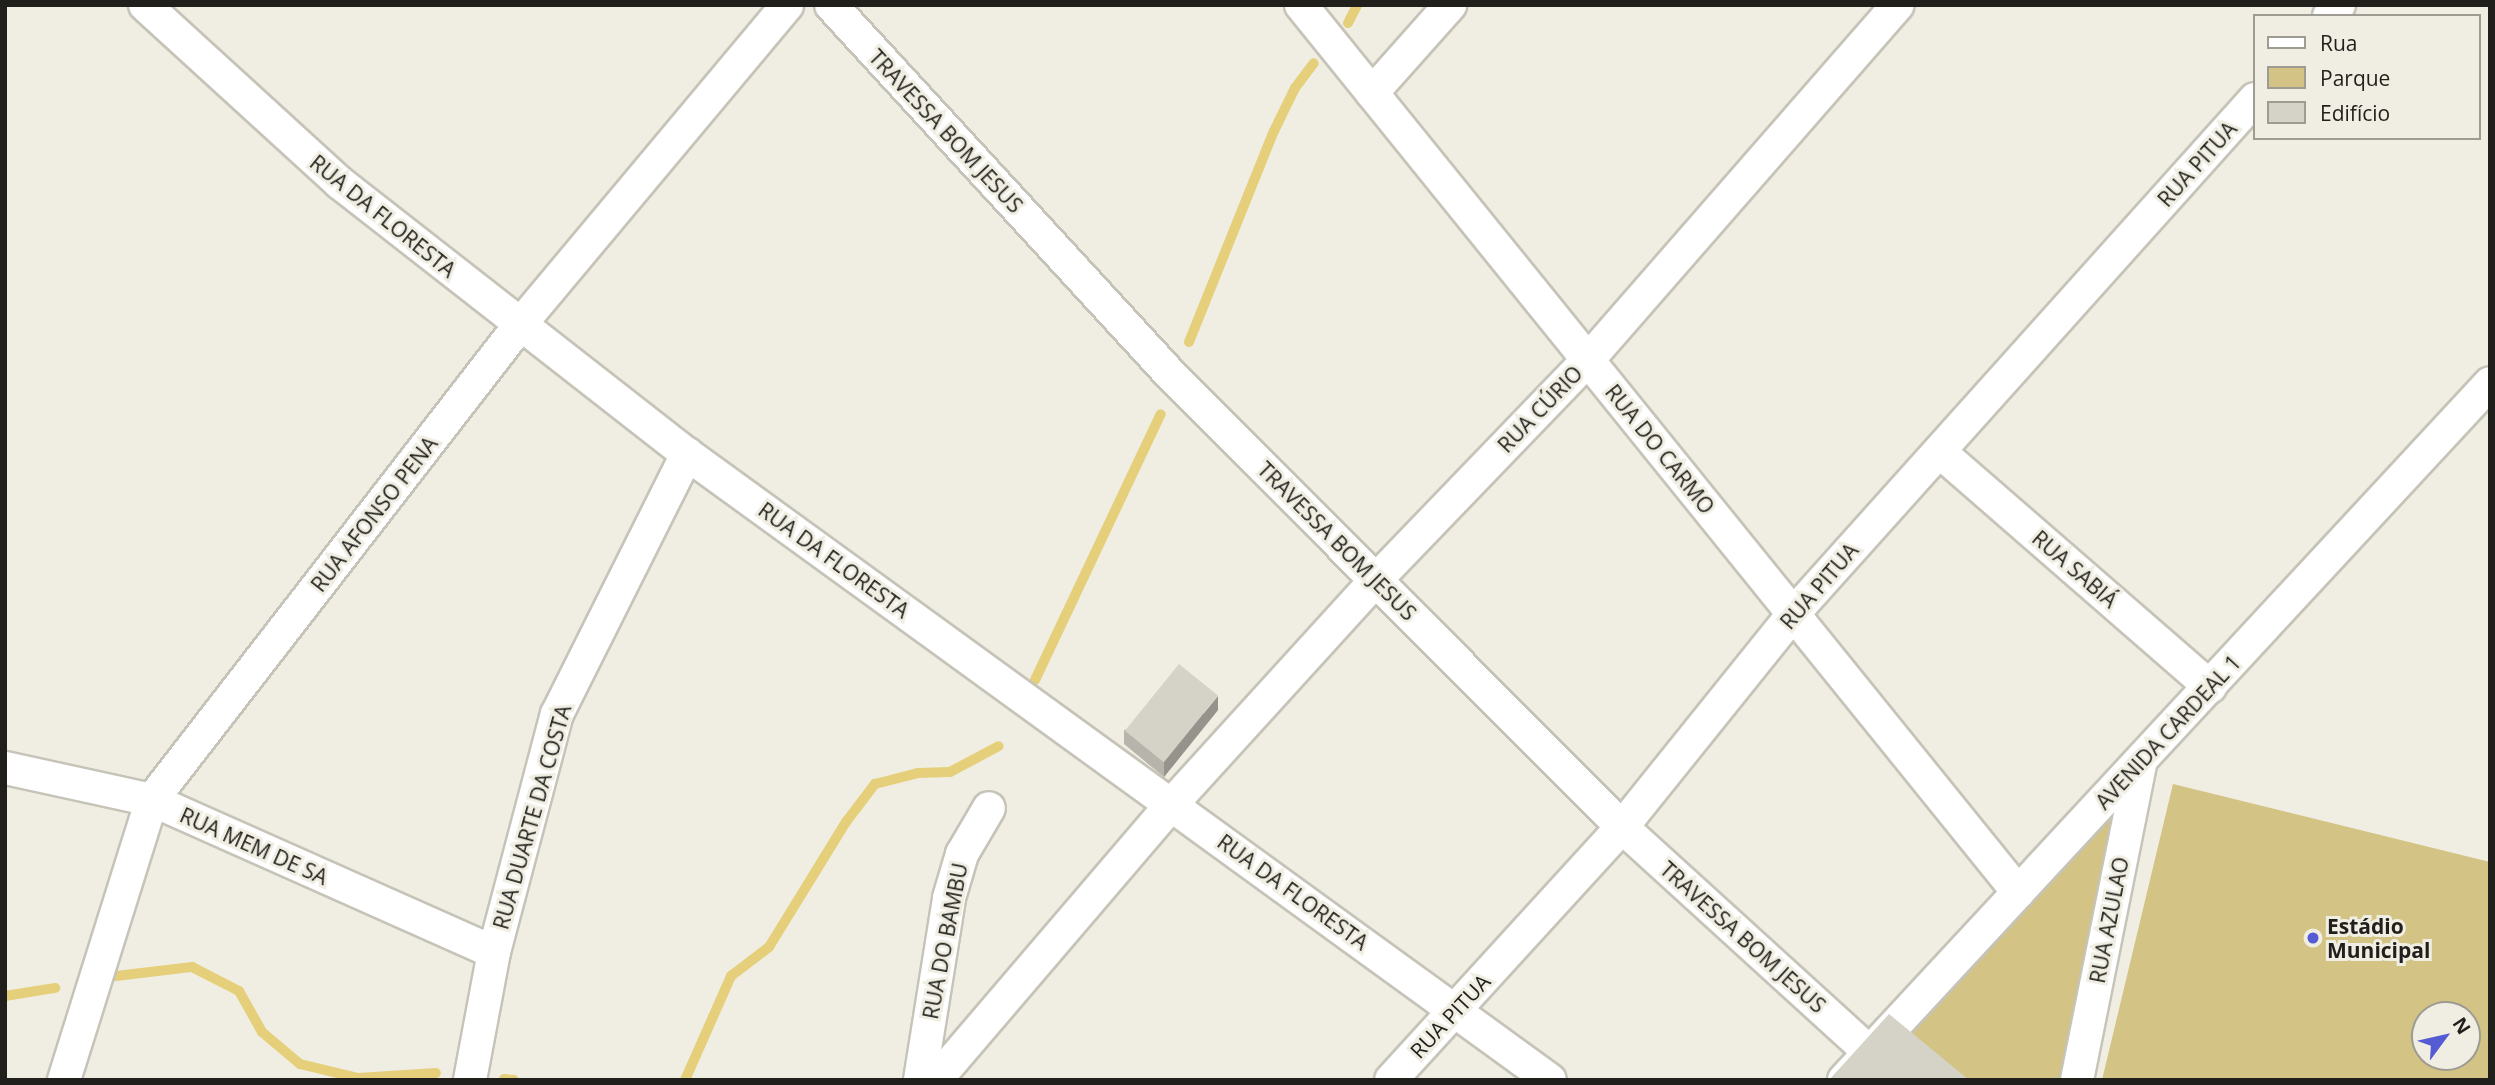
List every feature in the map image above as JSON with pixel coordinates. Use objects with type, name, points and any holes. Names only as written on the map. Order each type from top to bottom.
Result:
[{"type":"street","name":"RUA DA FLORESTA","points":[[145,5],[340,183],[519,326],[687,454],[1550,1080]]},
{"type":"street","name":"RUA AFONSO PENA","points":[[64,1080],[152,800],[519,326],[787,5]]},
{"type":"street","name":"TRAVESSA BOM JESUS","points":[[831,5],[1171,375],[1622,827],[1869,1052]]},
{"type":"street","name":"RUA DO CARMO","points":[[1301,5],[2018,892]]},
{"type":"street","points":[[1372,93],[1450,5]]},
{"type":"street","name":"RUA CÚRIO","points":[[936,1080],[1172,804],[1376,580],[1588,360],[1898,5]]},
{"type":"street","name":"RUA PITUA","points":[[1391,1080],[1622,827],[1793,614],[2254,100]]},
{"type":"street","name":"AVENIDA CARDEAL 1","points":[[1844,1080],[2490,383]]},
{"type":"street","name":"RUA SABIÁ","points":[[1940,452],[2210,687]]},
{"type":"street","name":"RUA DUARTE DA COSTA","points":[[470,1080],[494,952],[557,714],[687,454]]},
{"type":"street","name":"RUA AZULAO","points":[[2077,1080],[2141,761]]},
{"type":"street","name":"RUA MEM DE SA","points":[[5,768],[152,800],[494,952]]},
{"type":"street","name":"RUA DO BAMBU","points":[[920,1080],[949,898],[962,854],[989,808]]},
{"type":"green space","points":[[2138,765],[2074,1080],[1937,1080],[1889,1040]]},
{"type":"green space","name":"Estádio Municipal","points":[[2173,784],[2490,862],[2490,1080],[2102,1080]]},
{"type":"building","points":[[1179,664],[1218,695],[1164,762],[1125,731]]},
{"type":"building","points":[[1889,1014],[1969,1080],[1829,1080]]},
{"type":"waterway","points":[[1348,23],[1357,5]]},
{"type":"waterway","points":[[1189,342],[1274,131],[1295,88],[1314,63]]},
{"type":"waterway","points":[[1035,680],[1161,414]]},
{"type":"waterway","points":[[685,1080],[731,976],[769,947],[846,822],[875,784],[918,773],[950,772],[999,746]]},
{"type":"waterway","points":[[116,976],[192,967],[239,991],[262,1032],[300,1064],[358,1078],[436,1073]]},
{"type":"waterway","points":[[5,996],[55,988]]},
{"type":"waterway","points":[[504,1079],[514,1080]]},
{"type":"place","name":"Estádio Municipal","points":[[2313,938]]}]
